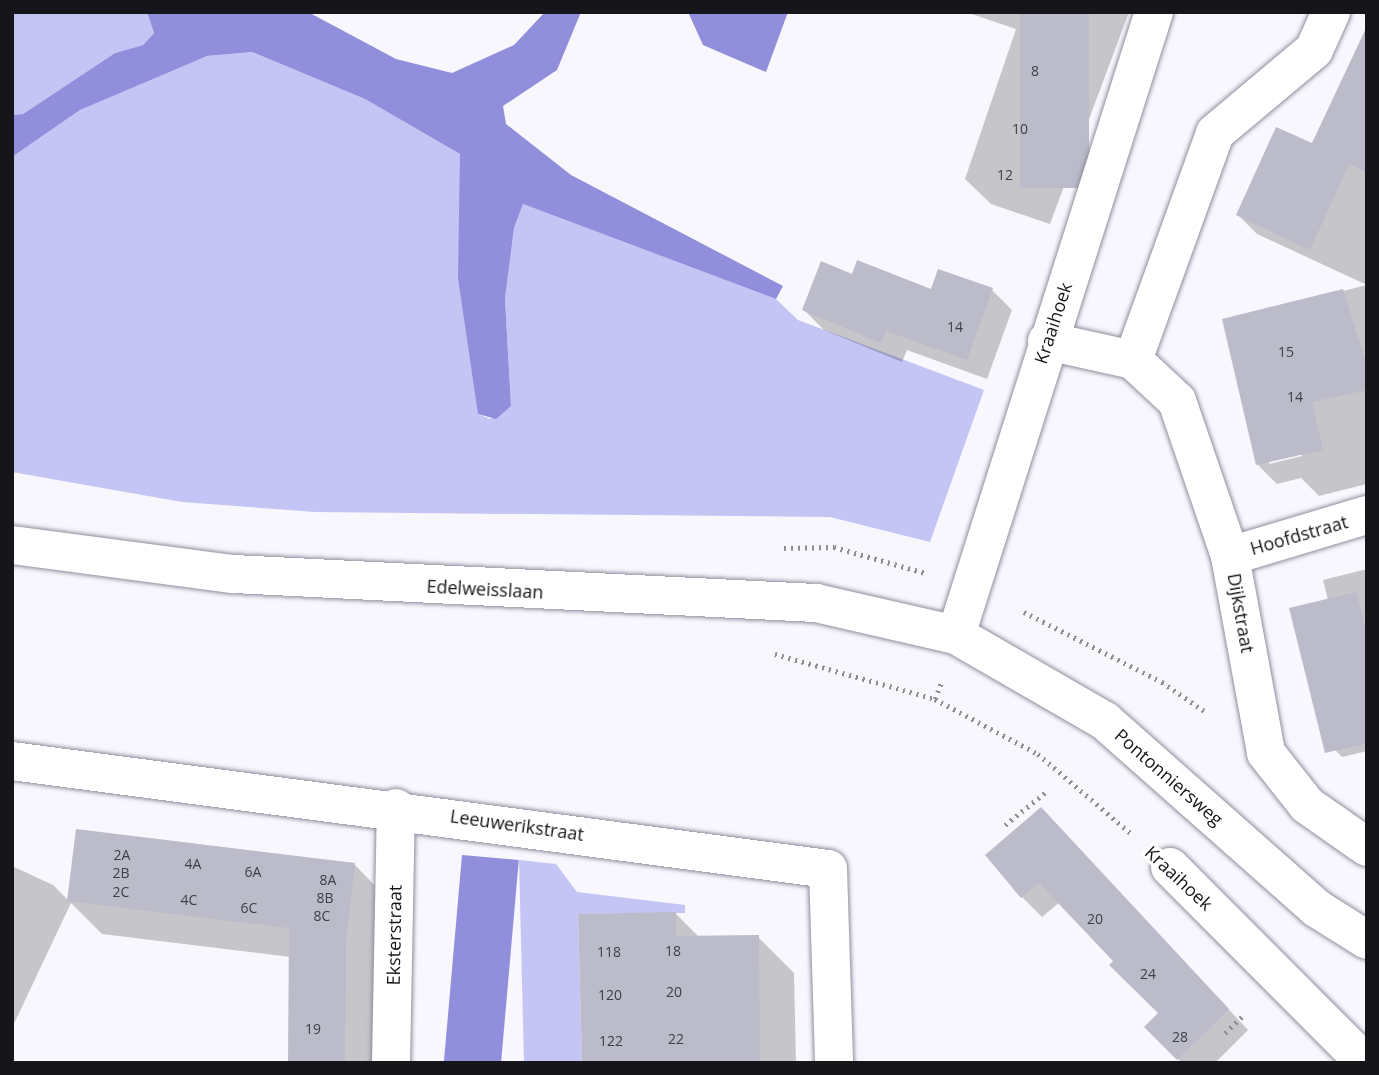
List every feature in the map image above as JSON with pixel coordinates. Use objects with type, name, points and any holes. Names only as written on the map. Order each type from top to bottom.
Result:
[{"type":"street","name":"Kraaihoek","points":[[956,635],[968,584],[1154,12]]},
{"type":"street","points":[[1047,341],[1133,360],[1215,133],[1314,50],[1331,12]]},
{"type":"street","name":"Dijkstraat","points":[[1133,360],[1177,401],[1230,555],[1266,752],[1307,805],[1367,847]]},
{"type":"street","name":"Hoofdstraat","points":[[1230,555],[1367,515]]},
{"type":"street","name":"Edelweisslaan","points":[[12,545],[233,574],[816,603],[956,635]]},
{"type":"street","name":"Pontonniersweg","points":[[956,635],[1105,721],[1317,908],[1367,940]]},
{"type":"street","name":"Leeuwerikstraat","points":[[12,761],[396,808],[828,869],[834,1063]]},
{"type":"street","name":"Eksterstraat","points":[[391,1063],[396,808]]},
{"type":"street","name":"Kraaihoek","points":[[1170,867],[1364,1063]]},
{"type":"path","points":[[968,584],[1163,681],[1266,752]]},
{"type":"path","name":"Kraaihoek","points":[[936,699],[1038,754],[1170,867]]},
{"type":"path","points":[[1005,825],[1047,791]]},
{"type":"path","points":[[1225,1033],[1255,1004]]},
{"type":"shaded area","points":[[12,12],[147,12],[154,33],[143,45],[115,53],[23,114],[12,115]]},
{"type":"shaded area","points":[[147,12],[308,12],[396,59],[452,73],[514,45],[545,12],[581,12],[557,70],[503,106],[506,124],[571,175],[783,286],[776,299],[523,204],[514,228],[505,299],[511,406],[496,419],[478,414],[458,278],[460,154],[365,99],[252,52],[207,56],[80,110],[12,157],[12,115],[23,114],[115,53],[143,45],[154,33]]},
{"type":"shaded area","points":[[688,12],[788,12],[766,72],[703,45]]},
{"type":"shaded area","points":[[252,52],[365,99],[460,154],[478,414],[490,419],[511,406],[505,299],[514,228],[523,204],[776,299],[798,320],[984,390],[930,542],[830,517],[315,512],[182,502],[12,472],[12,157],[80,110],[207,56]]},
{"type":"shaded area","points":[[462,855],[519,860],[501,1063],[444,1062]]},
{"type":"shaded area","points":[[519,860],[556,864],[577,892],[685,905],[685,913],[578,914],[582,1063],[524,1063]]},
{"type":"building","points":[[1020,12],[1089,12],[1089,188],[1020,188]]},
{"type":"building","points":[[1367,26],[1367,173],[1349,164],[1310,250],[1236,215],[1276,127],[1312,143]]},
{"type":"building","points":[[857,260],[931,289],[938,269],[993,288],[967,360],[886,331],[881,343],[802,310],[821,261],[852,274]]},
{"type":"building","points":[[1343,289],[1367,367],[1367,390],[1312,402],[1323,450],[1256,465],[1222,319]]},
{"type":"building","points":[[1356,592],[1367,634],[1367,743],[1325,753],[1289,608]]},
{"type":"building","points":[[1041,807],[1229,1009],[1177,1060],[1144,1027],[1158,1013],[1109,965],[1113,961],[1039,883],[1021,898],[985,855]]},
{"type":"building","points":[[76,829],[355,863],[346,940],[345,1063],[288,1063],[289,928],[67,901]]},
{"type":"building","points":[[676,912],[676,936],[759,935],[760,1063],[582,1063],[578,914]]}]
